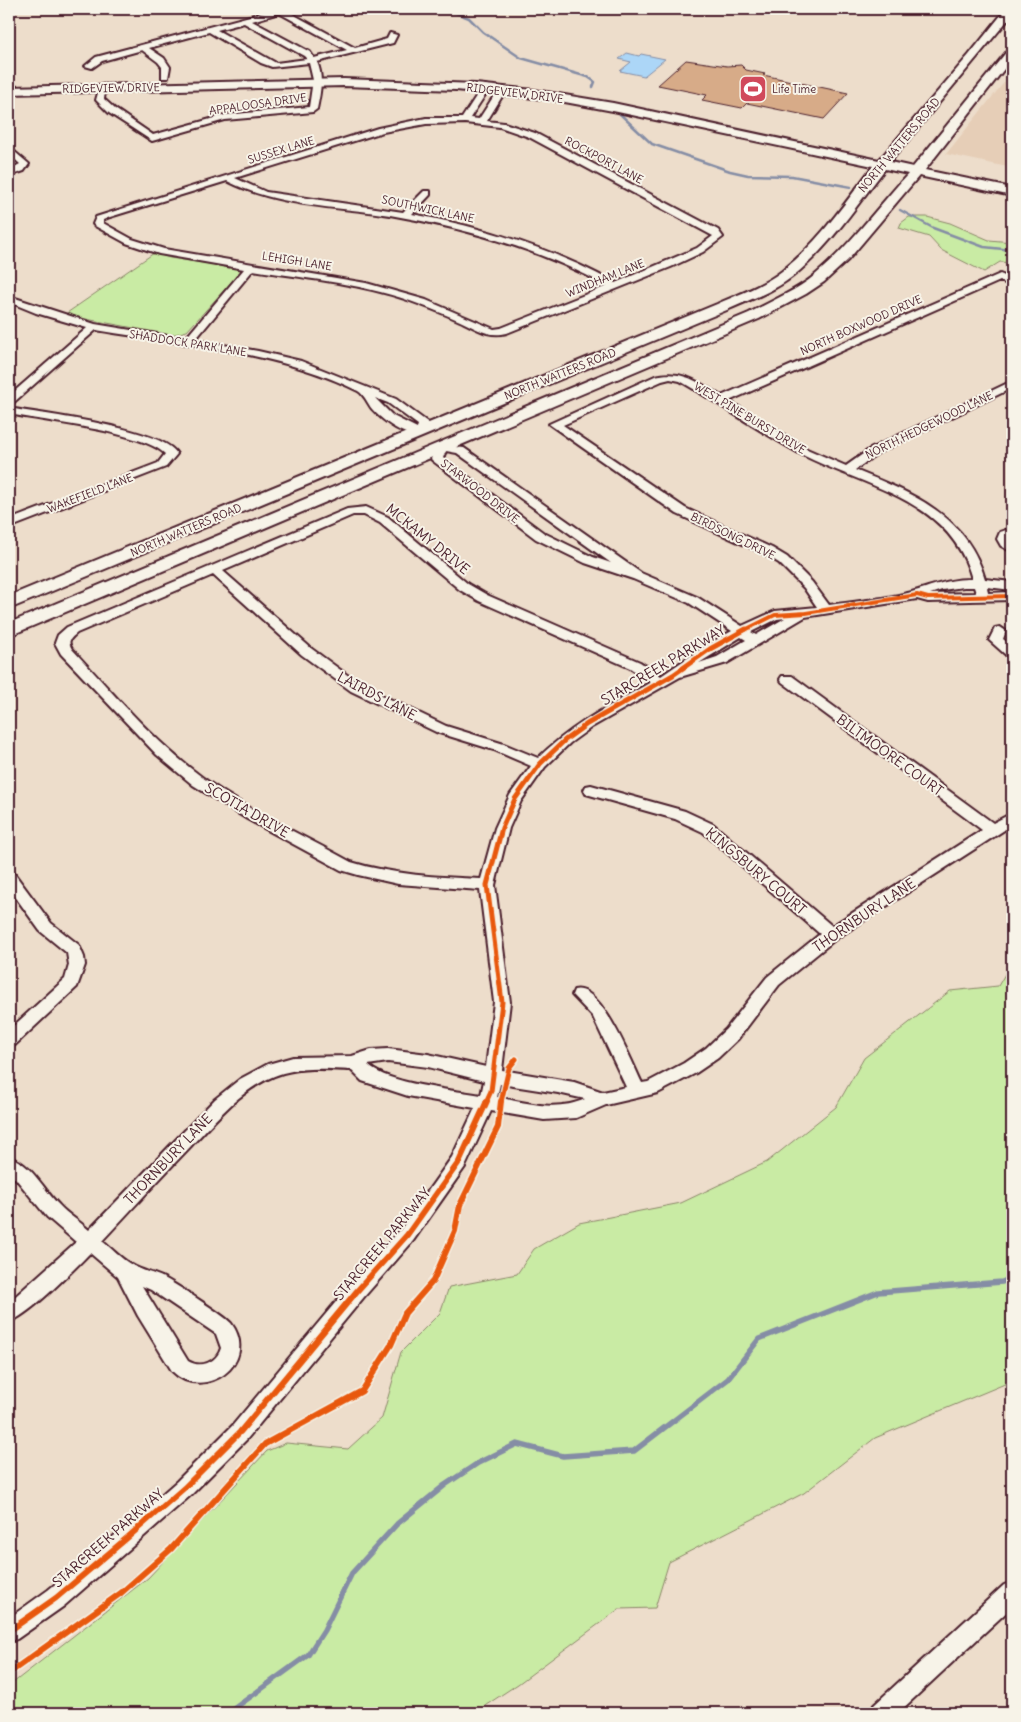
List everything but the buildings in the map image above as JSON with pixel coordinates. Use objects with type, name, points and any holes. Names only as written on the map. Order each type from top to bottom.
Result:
[{"type":"main road","name":"NORTH WATTERS ROAD","points":[[9,603],[722,308],[768,286],[787,274],[823,241],[885,159],[958,75],[1011,9]]},
{"type":"main road","name":"NORTH WATTERS ROAD","points":[[9,630],[754,316],[801,291],[819,279],[843,256],[926,160],[1012,52]]},
{"type":"main road","name":"RIDGEVIEW DRIVE","points":[[9,90],[103,88],[423,74],[516,81],[622,97],[885,159],[915,172],[1012,192]]},
{"type":"main road","points":[[958,75],[988,82]]},
{"type":"main road","name":"RIDGEVIEW DRIVE","points":[[9,81],[165,76],[317,78],[485,88],[552,96],[885,159],[926,160],[941,163]]},
{"type":"main road","points":[[485,88],[492,84],[516,81]]},
{"type":"main road","points":[[613,108],[622,97]]},
{"type":"main road","points":[[421,432],[442,448]]},
{"type":"street","points":[[89,66],[99,59],[282,10],[354,51]]},
{"type":"street","points":[[245,20],[307,54],[312,60],[317,78]]},
{"type":"street","points":[[210,29],[269,64],[282,65],[354,51],[390,41],[393,35]]},
{"type":"street","points":[[143,47],[161,60],[166,67],[165,76]]},
{"type":"street","name":"APPALOOSA DRIVE","points":[[103,88],[100,100],[112,111],[152,138],[234,116],[302,112],[313,109],[317,78]]},
{"type":"street","points":[[474,121],[485,88]]},
{"type":"street","points":[[474,121],[502,90]]},
{"type":"street","name":"SUSSEX LANE","points":[[98,220],[395,127],[426,121],[474,121]]},
{"type":"street","name":"ROCKPORT LANE","points":[[474,121],[510,128],[532,135],[718,235]]},
{"type":"street","points":[[9,150],[24,162],[24,166],[9,173]]},
{"type":"street","name":"SOUTHWICK LANE","points":[[228,178],[250,190],[277,197],[405,215],[471,230],[534,250],[603,278],[616,287]]},
{"type":"street","points":[[405,215],[427,193]]},
{"type":"street","name":"LEHIGH LANE","points":[[98,220],[100,226],[129,241],[147,247],[179,255],[338,280],[394,293],[437,308],[485,330],[494,332]]},
{"type":"street","name":"WINDHAM LANE","points":[[494,332],[503,331],[616,287],[688,256],[716,240],[718,235]]},
{"type":"street","points":[[188,342],[251,266]]},
{"type":"street","name":"NORTH BOXWOOD DRIVE","points":[[720,402],[1000,277],[1012,283]]},
{"type":"street","name":"SHADDOCK PARK LANE","points":[[9,299],[40,311],[94,327],[258,354],[297,363],[366,392],[374,407],[407,431],[421,432]]},
{"type":"street","points":[[9,401],[94,327]]},
{"type":"street","name":"WEST PINE BURST DRIVE","points":[[555,424],[664,376],[683,378],[805,452],[903,496],[942,520],[957,534],[968,549],[981,590]]},
{"type":"street","name":"NORTH HEDGEWOOD LANE","points":[[848,470],[859,460],[874,452],[1012,384]]},
{"type":"street","name":"WAKEFIELD LANE","points":[[9,411],[125,432],[169,450],[170,458],[162,465],[9,524]]},
{"type":"street","name":"BIRDSONG DRIVE","points":[[555,424],[681,511],[768,551],[783,560],[808,584],[825,609]]},
{"type":"street","name":"STARWOOD DRIVE","points":[[637,576],[460,450],[442,448],[437,459],[504,511],[540,536],[589,560],[637,576],[693,600],[756,641]]},
{"type":"street","name":"MCKAMY DRIVE","points":[[63,638],[72,630],[352,512],[372,513],[384,520],[464,587],[503,607],[666,679]]},
{"type":"street","points":[[1012,532],[1004,535],[1003,539],[1012,548]]},
{"type":"street","name":"LAIRDS LANE","points":[[215,570],[307,652],[356,688],[441,730],[499,747],[540,764]]},
{"type":"street","name":"STARCREEK PARKWAY","points":[[9,1631],[56,1598],[96,1565],[184,1488],[240,1432],[357,1291],[407,1236],[459,1162],[490,1092],[502,1002],[487,885],[502,828],[515,799],[540,764],[565,740],[587,724],[666,679],[710,649],[742,631],[775,616],[794,612],[806,613],[917,595],[928,598],[1012,586]]},
{"type":"street","name":"STARCREEK PARKWAY","points":[[981,590],[1012,596]]},
{"type":"street","name":"STARCREEK PARKWAY","points":[[666,679],[722,660],[806,613]]},
{"type":"street","points":[[1000,631],[996,640],[1012,654]]},
{"type":"street","name":"SCOTIA DRIVE","points":[[63,638],[62,643],[66,651],[148,738],[173,762],[218,794],[346,866],[365,872],[414,880],[487,885]]},
{"type":"street","name":"BILTMOORE COURT","points":[[787,679],[994,831]]},
{"type":"street","name":"KINGSBURY COURT","points":[[591,790],[680,815],[708,828],[831,934]]},
{"type":"street","name":"THORNBURY LANE","points":[[355,1063],[368,1076],[408,1089],[544,1113],[576,1111],[603,1099],[652,1088],[690,1068],[712,1053],[732,1034],[773,981],[831,934],[1012,818]]},
{"type":"street","points":[[9,877],[44,924],[54,934],[68,943],[75,952],[78,961],[71,983],[9,1040]]},
{"type":"street","points":[[580,995],[599,1013],[637,1091]]},
{"type":"street","name":"THORNBURY LANE","points":[[9,1313],[43,1284],[88,1240],[223,1102],[245,1084],[274,1069],[308,1061],[355,1063],[373,1056],[397,1057],[426,1060],[493,1076],[586,1091],[603,1099]]},
{"type":"street","points":[[9,1164],[22,1174],[53,1211],[124,1271],[158,1284],[223,1328],[231,1342],[230,1352],[225,1363],[211,1373],[203,1375],[194,1375],[181,1368],[138,1300],[124,1271]]},
{"type":"street","points":[[882,1713],[1012,1595]]},
{"type":"shaded area","points":[[1012,73],[1012,168],[946,154],[997,91]]},
{"type":"green space","points":[[909,217],[927,217],[950,223],[989,240],[1012,242],[1012,263],[1000,262],[984,272],[941,250],[929,237],[899,228],[901,223]]},
{"type":"green space","points":[[154,253],[170,258],[243,269],[187,331],[172,335],[64,315]]},
{"type":"green space","points":[[1012,962],[1012,1381],[875,1438],[804,1493],[669,1562],[655,1608],[619,1609],[518,1684],[474,1713],[9,1713],[9,1686],[148,1578],[267,1451],[286,1443],[348,1449],[382,1418],[401,1352],[440,1313],[449,1287],[517,1274],[534,1249],[579,1223],[681,1203],[767,1162],[836,1107],[864,1058],[950,991],[998,986]]},
{"type":"water","points":[[627,53],[665,59],[644,76],[620,71],[631,62],[619,59]]},
{"type":"waterway","points":[[446,9],[469,18],[483,32],[521,58],[588,77],[595,82],[593,87]]},
{"type":"waterway","points":[[620,114],[652,144],[730,171],[748,175],[792,176],[851,187]]},
{"type":"waterway","points":[[900,210],[933,228],[984,247],[1012,250]]},
{"type":"waterway","points":[[228,1713],[308,1655],[324,1630],[352,1573],[397,1524],[445,1485],[478,1463],[517,1444],[563,1456],[634,1451],[728,1379],[759,1339],[878,1292],[1002,1282],[1012,1278]]},
{"type":"cycle path","points":[[9,1631],[56,1598],[127,1538],[184,1488],[240,1432],[357,1291],[407,1235],[459,1162],[491,1091],[500,1026],[502,1002],[487,885],[502,828],[515,799],[540,764],[565,740],[587,724],[673,675],[710,649],[775,615],[806,613],[917,595],[928,598],[1012,596]]},
{"type":"cycle path","points":[[9,1673],[121,1593],[171,1549],[265,1444],[362,1391],[391,1345],[405,1313],[433,1281],[455,1231],[460,1205],[498,1127],[500,1105],[509,1068],[516,1059]]},
{"type":"place","name":"Life Time","points":[[753,89]]}]
